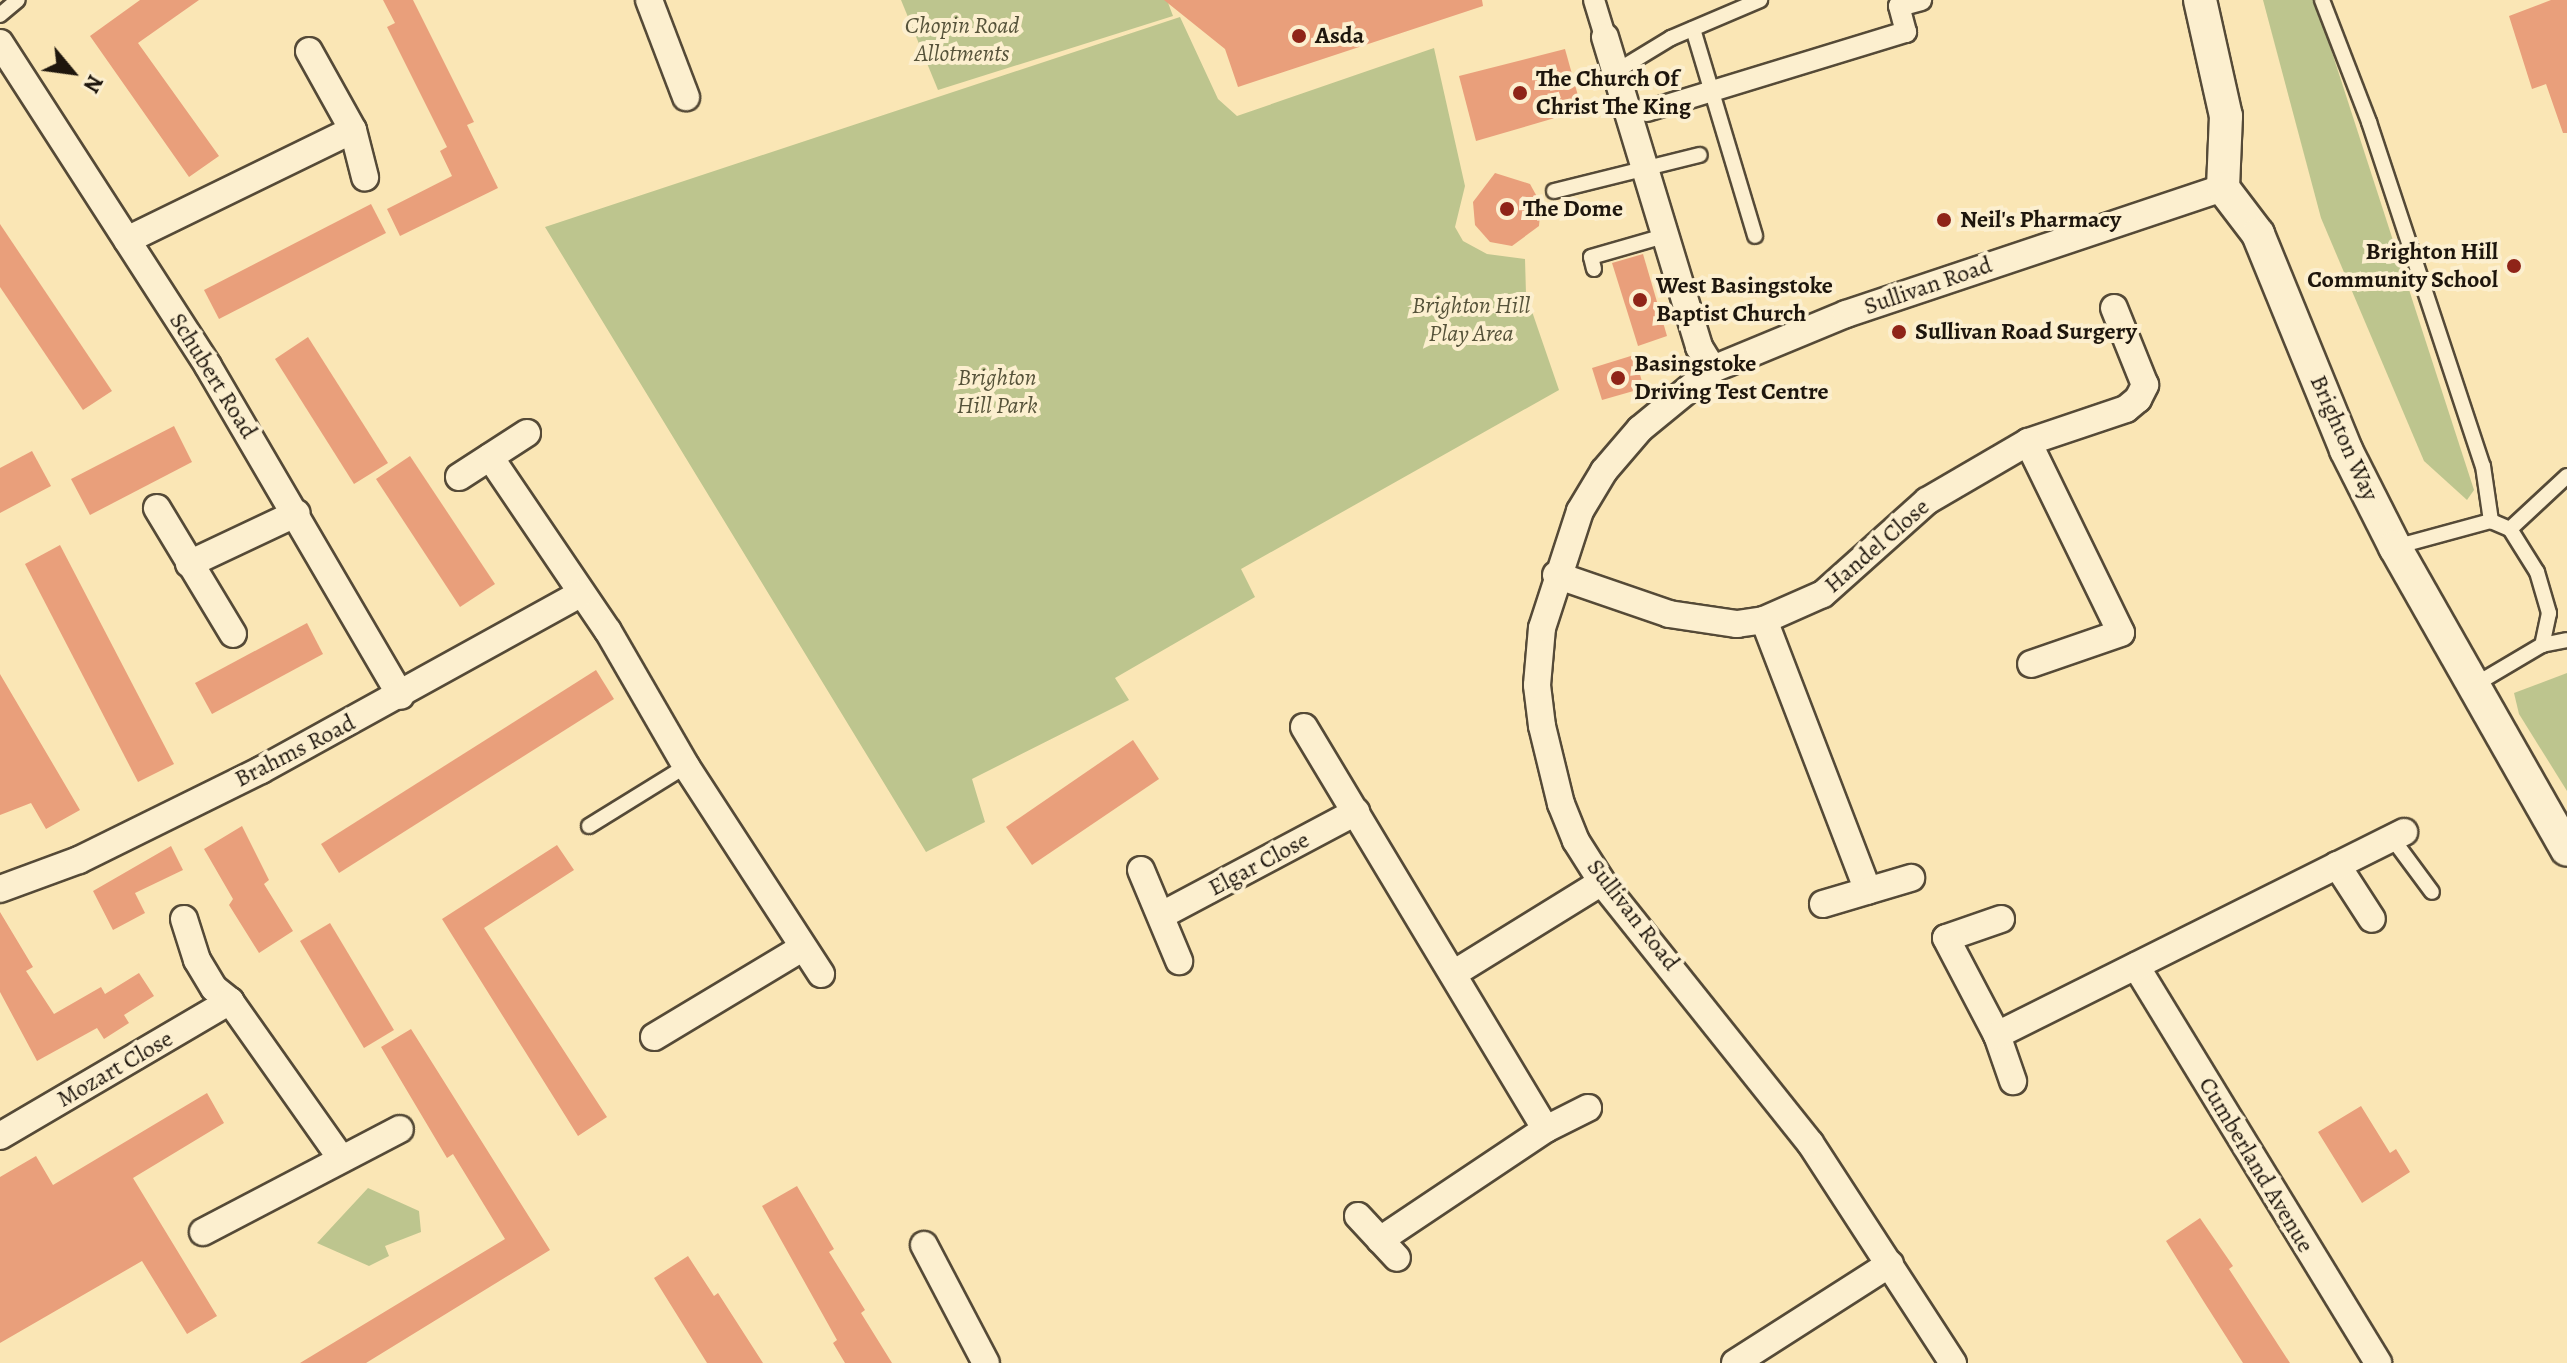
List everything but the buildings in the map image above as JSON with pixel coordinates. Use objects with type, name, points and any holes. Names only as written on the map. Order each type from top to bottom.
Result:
[{"type":"street","points":[[649,0],[686,97]]},
{"type":"street","points":[[1594,0],[1699,347],[1713,369]]},
{"type":"street","points":[[1647,111],[1906,32],[1899,6],[1921,0]]},
{"type":"street","points":[[2200,0],[2226,116],[2223,188]]},
{"type":"street","name":"Schubert Road","points":[[0,43],[297,513],[401,696]]},
{"type":"street","points":[[309,51],[353,130],[365,177]]},
{"type":"street","points":[[127,240],[353,130]]},
{"type":"street","name":"Sullivan Road","points":[[1953,1363],[1810,1143],[1602,882],[1561,804],[1542,726],[1537,685],[1542,628],[1556,575],[1580,511],[1604,471],[1640,429],[1713,369],[1846,314],[2223,188]]},
{"type":"street","name":"Brighton Way","points":[[2223,188],[2258,234],[2346,450],[2395,547],[2471,687],[2567,850]]},
{"type":"street","name":"Handel Close","points":[[1556,575],[1669,614],[1737,624],[1764,620],[1823,594],[1927,501],[2028,442],[2126,409],[2138,399],[2145,385],[2114,308]]},
{"type":"street","points":[[459,477],[527,433]]},
{"type":"street","points":[[2028,442],[2121,633],[2031,664]]},
{"type":"street","points":[[490,457],[580,594],[608,631],[686,766],[821,974]]},
{"type":"street","points":[[157,508],[233,634]]},
{"type":"street","points":[[189,564],[297,513]]},
{"type":"street","name":"Brahms Road","points":[[0,889],[79,860],[401,696],[580,594]]},
{"type":"street","points":[[1764,620],[1868,891]]},
{"type":"street","points":[[1304,727],[1546,1129]]},
{"type":"street","name":"Elgar Close","points":[[1162,915],[1356,812]]},
{"type":"street","points":[[1997,1035],[2398,835]]},
{"type":"street","points":[[2337,865],[2372,919]]},
{"type":"street","points":[[1141,870],[1179,961]]},
{"type":"street","points":[[1823,904],[1911,878]]},
{"type":"street","points":[[1453,974],[1602,882]]},
{"type":"street","points":[[184,919],[197,960],[214,988],[230,1001],[340,1157]]},
{"type":"street","points":[[2001,919],[1946,938],[1997,1035],[2013,1081]]},
{"type":"street","points":[[654,1037],[802,948]]},
{"type":"street","name":"Cumberland Avenue","points":[[2136,966],[2378,1363]]},
{"type":"street","name":"Mozart Close","points":[[0,1136],[230,1001]]},
{"type":"street","points":[[1358,1216],[1389,1249],[1546,1129],[1588,1108]]},
{"type":"street","points":[[203,1232],[340,1157],[400,1129]]},
{"type":"street","points":[[924,1245],[986,1363]]},
{"type":"street","points":[[1735,1363],[1890,1264]]},
{"type":"lane","points":[[0,15],[18,0]]},
{"type":"lane","points":[[1615,72],[1693,29],[1760,0]]},
{"type":"lane","points":[[2322,0],[2369,122],[2483,466],[2491,521]]},
{"type":"lane","points":[[1693,29],[1755,236]]},
{"type":"lane","points":[[1554,191],[1700,155]]},
{"type":"lane","points":[[1594,269],[1591,257],[1664,236]]},
{"type":"lane","points":[[2510,529],[2567,476]]},
{"type":"lane","points":[[2395,547],[2491,521],[2510,529],[2537,572],[2549,613],[2542,645]]},
{"type":"lane","points":[[2471,687],[2542,645],[2567,640]]},
{"type":"lane","points":[[589,826],[686,766]]},
{"type":"lane","points":[[2398,835],[2432,892]]},
{"type":"green space","name":"Chopin Road Allotments","points":[[901,0],[1167,0],[1173,16],[938,90]]},
{"type":"green space","points":[[2263,0],[2315,0],[2474,490],[2467,500],[2424,461],[2321,218]]},
{"type":"green space","name":"Brighton Hill Park","points":[[1180,17],[1218,99],[1237,116],[1434,48],[1465,186],[1455,227],[1463,241],[1487,254],[1525,259],[1526,294],[1559,390],[1241,569],[1255,597],[1115,678],[1129,700],[972,779],[985,822],[926,852],[545,227]]},
{"type":"green space","points":[[2567,673],[2567,791],[2519,714],[2514,693]]},
{"type":"green space","points":[[368,1188],[419,1211],[421,1232],[385,1246],[389,1256],[369,1266],[317,1243]]},
{"type":"place","name":"Asda","points":[[1299,36]]},
{"type":"place","name":"The Church Of Christ The King","points":[[1520,93]]},
{"type":"place","name":"The Dome","points":[[1507,209]]},
{"type":"place","name":"Neil's Pharmacy","points":[[1944,220]]},
{"type":"place","name":"Brighton Hill Community School","points":[[2514,266]]},
{"type":"place","name":"West Basingstoke Baptist Church","points":[[1640,300]]},
{"type":"place","name":"Sullivan Road Surgery","points":[[1899,332]]},
{"type":"place","name":"Basingstoke Driving Test Centre","points":[[1618,378]]},
{"type":"park label","name":"Brighton Hill Play Area","points":[[1471,320]]}]
